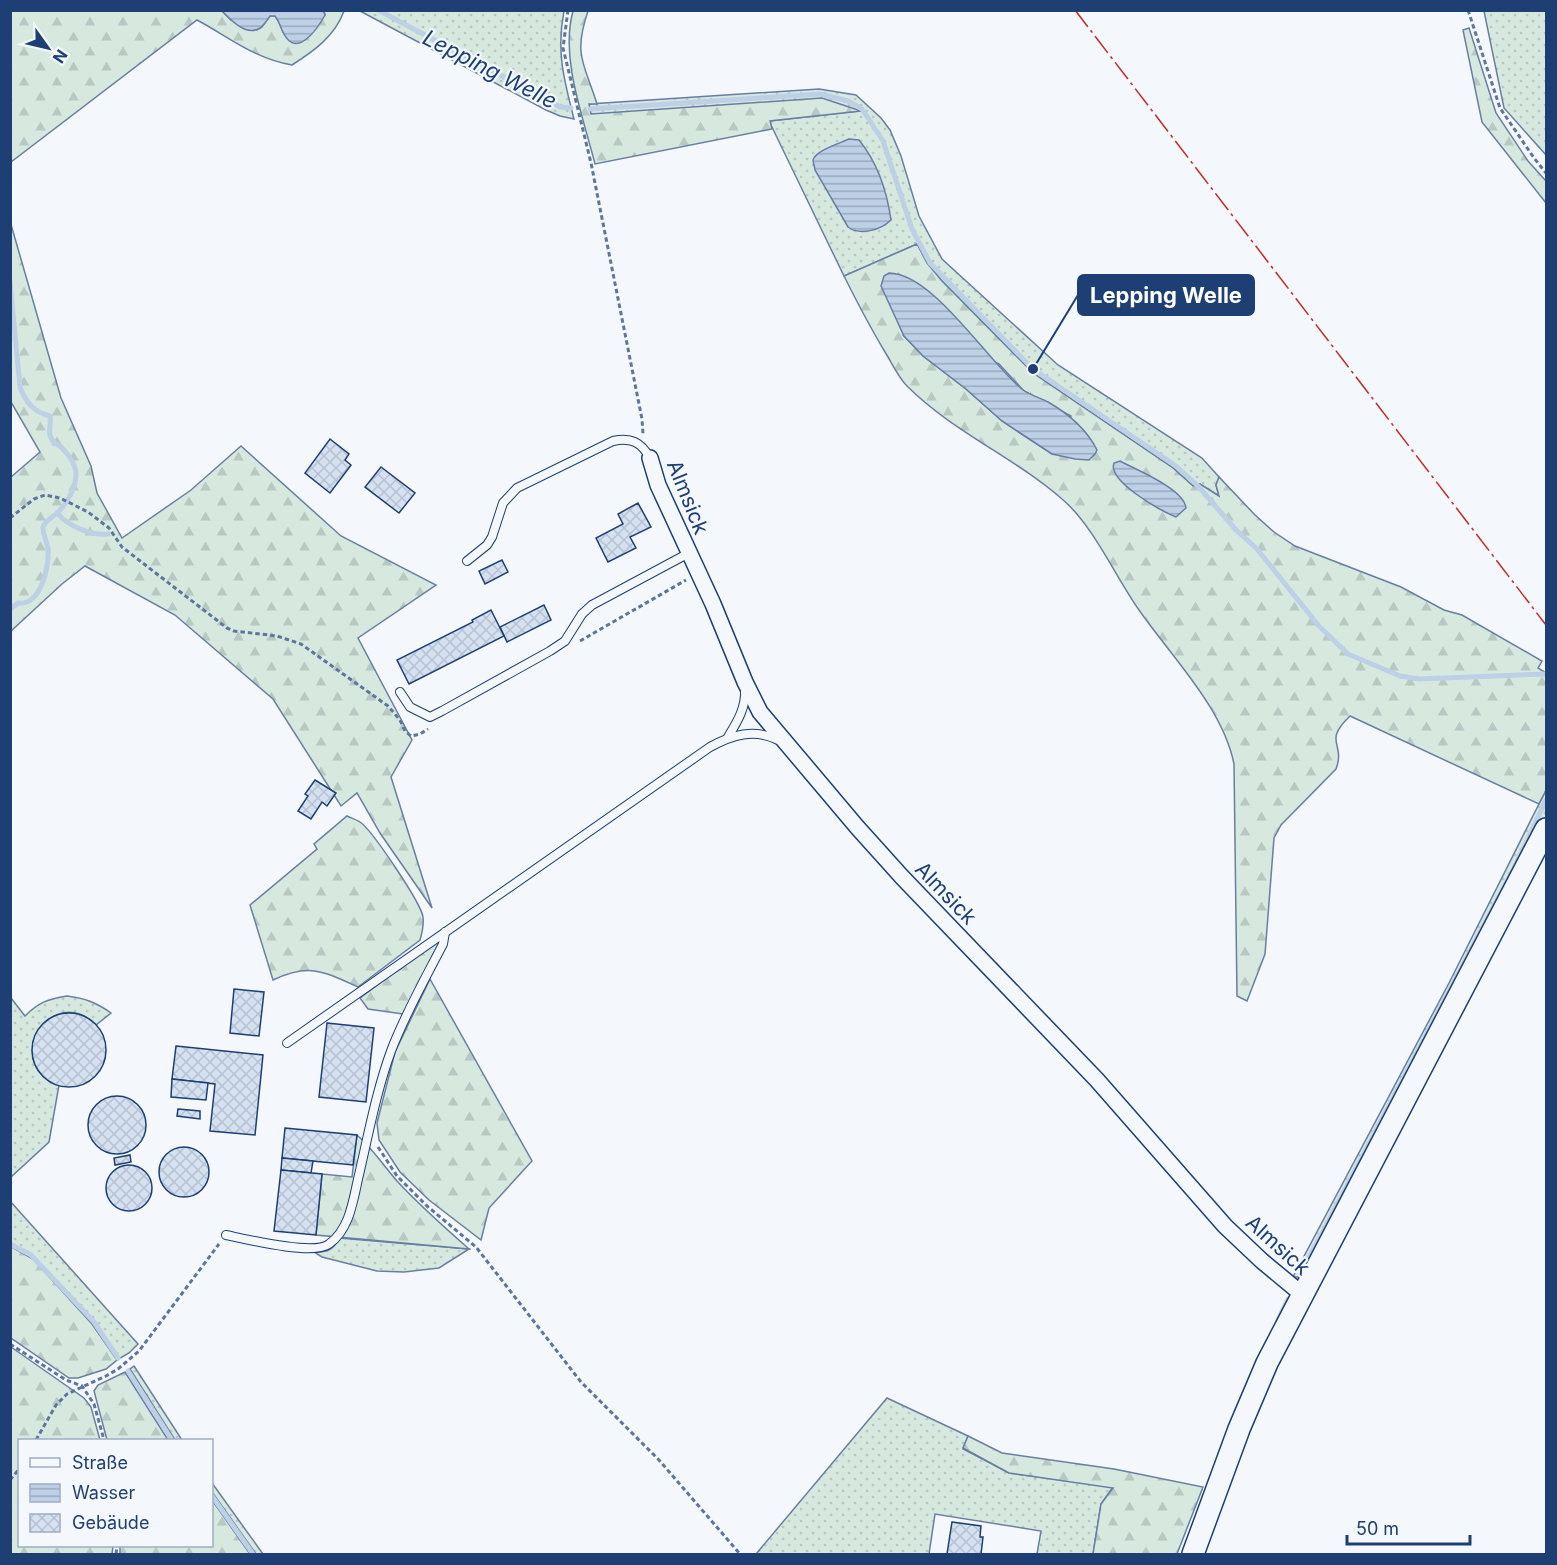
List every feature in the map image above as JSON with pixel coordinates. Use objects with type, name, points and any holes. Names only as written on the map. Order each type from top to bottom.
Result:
[{"type":"street","name":"Almsick","points":[[647,453],[658,485],[760,712],[902,877],[1124,1110],[1225,1226],[1262,1262],[1302,1295]]},
{"type":"street","points":[[1193,1554],[1239,1429],[1267,1363],[1546,829]]},
{"type":"lane","points":[[467,561],[487,545],[492,537],[503,502],[517,488],[613,441],[624,438],[635,440],[647,453]]},
{"type":"lane","points":[[400,692],[410,707],[430,717],[550,651],[565,640],[582,614],[592,605],[689,553]]},
{"type":"lane","points":[[728,737],[740,717],[746,700],[745,682]]},
{"type":"lane","points":[[287,1043],[710,747],[728,737],[750,733],[770,735],[785,743]]},
{"type":"lane","points":[[226,1235],[281,1246],[316,1248],[328,1245],[351,1213],[372,1119],[391,1052],[443,944],[445,932]]},
{"type":"path","points":[[568,10],[563,48],[591,163],[647,453]]},
{"type":"path","points":[[1468,10],[1500,108],[1546,173]]},
{"type":"path","points":[[10,518],[45,495],[60,498],[88,512],[109,528],[122,547],[227,628],[234,631],[277,636],[302,644],[388,706],[400,720],[405,732],[411,736],[420,734],[429,728]]},
{"type":"path","points":[[579,642],[698,573]]},
{"type":"path","points":[[372,1119],[375,1144],[397,1176],[427,1206],[476,1247],[581,1382],[659,1460],[740,1554]]},
{"type":"path","points":[[37,1439],[56,1405],[67,1394],[118,1369],[139,1351],[226,1235]]},
{"type":"path","points":[[10,1344],[66,1380],[82,1386],[94,1404],[104,1439]]},
{"type":"green space","points":[[11,11],[222,11],[231,20],[257,30],[270,16],[275,16],[286,36],[299,43],[325,15],[324,11],[344,11],[329,35],[316,48],[292,65],[254,53],[197,20],[11,162]]},
{"type":"green space","points":[[360,11],[564,11],[561,52],[564,78],[574,119],[546,110]]},
{"type":"green space","points":[[573,11],[588,11],[581,38],[581,49],[584,68],[597,104],[589,104],[591,114],[822,98],[861,111],[770,121],[772,129],[595,164],[579,107],[571,67],[569,48]]},
{"type":"green space","points":[[1484,11],[1546,11],[1546,155],[1504,108]]},
{"type":"green space","points":[[1469,28],[1496,113],[1528,161],[1546,181],[1546,203],[1482,122],[1463,30]]},
{"type":"green space","points":[[819,89],[856,95],[881,118],[890,130],[901,156],[919,216],[942,259],[1058,365],[1202,458],[1219,477],[1216,485],[1219,496],[1200,484],[1193,486],[1173,468],[1033,373],[942,281],[927,263],[917,244],[844,276],[769,121],[859,111],[590,114],[589,104]]},
{"type":"green space","points":[[10,221],[61,398],[91,466],[97,493],[122,538],[191,490],[241,446],[341,536],[436,585],[358,638],[412,740],[391,777],[432,908],[380,833],[357,793],[341,806],[273,699],[175,615],[85,566],[11,631],[11,477],[40,452],[11,402]]},
{"type":"green space","points":[[917,244],[927,263],[942,281],[1033,373],[1173,468],[1193,486],[1200,484],[1219,496],[1216,485],[1219,477],[1255,515],[1295,546],[1401,587],[1444,610],[1462,615],[1542,661],[1538,668],[1546,673],[1546,790],[1539,804],[1350,716],[1337,732],[1336,769],[1281,825],[1274,838],[1265,954],[1247,1001],[1237,996],[1234,764],[1219,723],[1194,683],[1130,597],[1084,523],[1062,499],[1043,484],[944,417],[907,386],[879,343],[844,276]],"holes":[[[904,336],[999,364],[1024,391],[1071,416],[1052,454],[1002,421],[966,389],[923,356]]]},
{"type":"green space","points":[[1546,790],[1546,817],[1307,1273],[1293,1277],[1449,983]]},
{"type":"green space","points":[[347,816],[360,822],[366,828],[385,852],[414,897],[423,917],[420,940],[358,987],[316,971],[297,972],[273,980],[250,905],[317,849],[314,844]]},
{"type":"green space","points":[[439,939],[441,942],[403,1014],[368,1009],[360,998]]},
{"type":"green space","points":[[430,979],[532,1161],[489,1208],[481,1240],[429,1200],[400,1172],[379,1140],[377,1123],[395,1052]]},
{"type":"green space","points":[[67,996],[101,1006],[111,1013],[96,1025],[79,1014],[63,1013],[49,1019],[39,1031],[33,1045],[34,1061],[42,1075],[59,1085],[49,1142],[11,1177],[11,998],[25,1016],[44,1002]]},
{"type":"green space","points":[[357,1135],[405,1190],[469,1249],[316,1235],[322,1174],[352,1177]]},
{"type":"green space","points":[[10,1201],[138,1344],[129,1353],[117,1360],[92,1323],[33,1259],[11,1246]]},
{"type":"green space","points":[[339,1238],[469,1249],[439,1268],[404,1272],[377,1271],[322,1257],[314,1252],[330,1249]]},
{"type":"green space","points":[[10,1246],[33,1259],[92,1324],[117,1360],[106,1369],[78,1378],[69,1378],[11,1338]]},
{"type":"green space","points":[[11,1347],[84,1398],[91,1407],[100,1439],[18,1439],[18,1547],[113,1547],[112,1554],[11,1554]]},
{"type":"green space","points":[[134,1366],[181,1439],[174,1439],[130,1369]]},
{"type":"green space","points":[[125,1372],[167,1439],[107,1439],[94,1391],[98,1385]]},
{"type":"green space","points":[[887,1398],[968,1436],[963,1449],[1009,1473],[1113,1487],[1101,1504],[1093,1554],[1037,1554],[1041,1531],[935,1514],[929,1554],[756,1554]]},
{"type":"green space","points":[[968,1436],[1002,1453],[1114,1469],[1203,1487],[1177,1554],[1093,1554],[1101,1504],[1113,1488],[1009,1473],[963,1448]]},
{"type":"green space","points":[[213,1484],[263,1554],[256,1554],[213,1493]]},
{"type":"green space","points":[[213,1501],[250,1554],[120,1554],[120,1547],[213,1547]]},
{"type":"water","points":[[323,10],[325,15],[307,39],[295,43],[289,41],[275,16],[270,16],[260,28],[249,30],[239,26],[222,11]]},
{"type":"water","points":[[849,139],[859,140],[865,149],[876,168],[887,199],[891,220],[882,227],[870,231],[858,231],[848,227],[815,170],[813,160],[815,156]]},
{"type":"water","points":[[889,273],[906,277],[924,287],[942,303],[1023,390],[1048,402],[1076,422],[1093,442],[1097,450],[1095,454],[1089,460],[1052,454],[1002,421],[966,389],[923,356],[904,336],[881,286],[884,276]]},
{"type":"water","points":[[1120,461],[1169,487],[1183,501],[1186,508],[1176,517],[1137,494],[1119,478],[1114,470],[1114,463]]},
{"type":"building","points":[[330,439],[349,454],[345,460],[351,465],[330,493],[305,473]]},
{"type":"building","points":[[381,467],[415,493],[399,513],[365,487]]},
{"type":"building","points":[[638,503],[651,527],[630,537],[636,548],[608,562],[596,538],[623,524],[618,514]]},
{"type":"building","points":[[502,560],[508,572],[485,584],[479,571]]},
{"type":"building","points":[[544,605],[551,620],[507,642],[500,627]]},
{"type":"building","points":[[491,610],[504,636],[409,684],[397,660],[473,622],[472,620]]},
{"type":"building","points":[[315,780],[336,793],[327,806],[322,802],[311,819],[298,811],[308,796],[305,794]]},
{"type":"building","points":[[234,989],[264,992],[259,1036],[230,1033]]},
{"type":"building","points":[[69,1013],[83,1016],[95,1024],[103,1036],[106,1050],[103,1064],[95,1076],[83,1084],[69,1087],[55,1084],[43,1076],[35,1064],[32,1050],[35,1036],[43,1024],[55,1016]]},
{"type":"building","points":[[327,1023],[374,1028],[366,1102],[319,1097]]},
{"type":"building","points":[[176,1046],[263,1055],[255,1135],[210,1131],[215,1084],[172,1079]]},
{"type":"building","points":[[172,1079],[208,1083],[206,1100],[171,1097]]},
{"type":"building","points":[[111,1096],[123,1096],[138,1104],[146,1119],[146,1131],[138,1146],[123,1154],[111,1154],[96,1146],[88,1131],[88,1119],[96,1104]]},
{"type":"building","points":[[178,1109],[200,1111],[200,1119],[177,1116]]},
{"type":"building","points":[[285,1128],[357,1135],[353,1165],[282,1158]]},
{"type":"building","points":[[179,1147],[189,1147],[202,1154],[209,1167],[209,1177],[202,1190],[189,1197],[179,1197],[170,1193],[163,1186],[159,1177],[159,1167],[163,1158],[170,1151]]},
{"type":"building","points":[[130,1155],[131,1162],[115,1165],[114,1158]]},
{"type":"building","points":[[282,1158],[313,1161],[311,1173],[281,1170]]},
{"type":"building","points":[[129,1165],[145,1172],[152,1188],[145,1204],[129,1211],[113,1204],[106,1188],[113,1172]]},
{"type":"building","points":[[281,1170],[322,1174],[316,1235],[274,1231]]},
{"type":"building","points":[[952,1522],[981,1526],[980,1537],[983,1537],[981,1554],[947,1554]]},
{"type":"waterway","name":"Lepping Welle","points":[[378,10],[560,107],[571,108]]},
{"type":"waterway","name":"Lepping Welle","points":[[590,109],[820,94],[848,101],[862,109],[883,141],[912,229],[930,263],[1033,369],[1176,466],[1198,486],[1236,530],[1257,549],[1319,626],[1348,654],[1400,676],[1419,679],[1546,674]]},
{"type":"waterway","points":[[10,282],[20,387],[31,406],[50,416],[51,438],[69,456],[76,474],[75,484],[68,499],[43,527],[48,557],[42,584],[33,598],[18,603],[10,609]]},
{"type":"waterway","points":[[57,513],[80,529],[108,534]]},
{"type":"waterway","points":[[1300,1275],[1514,868],[1546,800]]},
{"type":"waterway","points":[[10,1244],[31,1255],[94,1322],[118,1358]]},
{"type":"waterway","points":[[1278,1320],[1288,1299]]},
{"type":"waterway","points":[[128,1371],[171,1439]]},
{"type":"waterway","points":[[213,1497],[253,1554]]},
{"type":"power","points":[[1075,10],[1546,625]]},
{"type":"place","name":"Lepping Welle","points":[[1033,369]]}]
